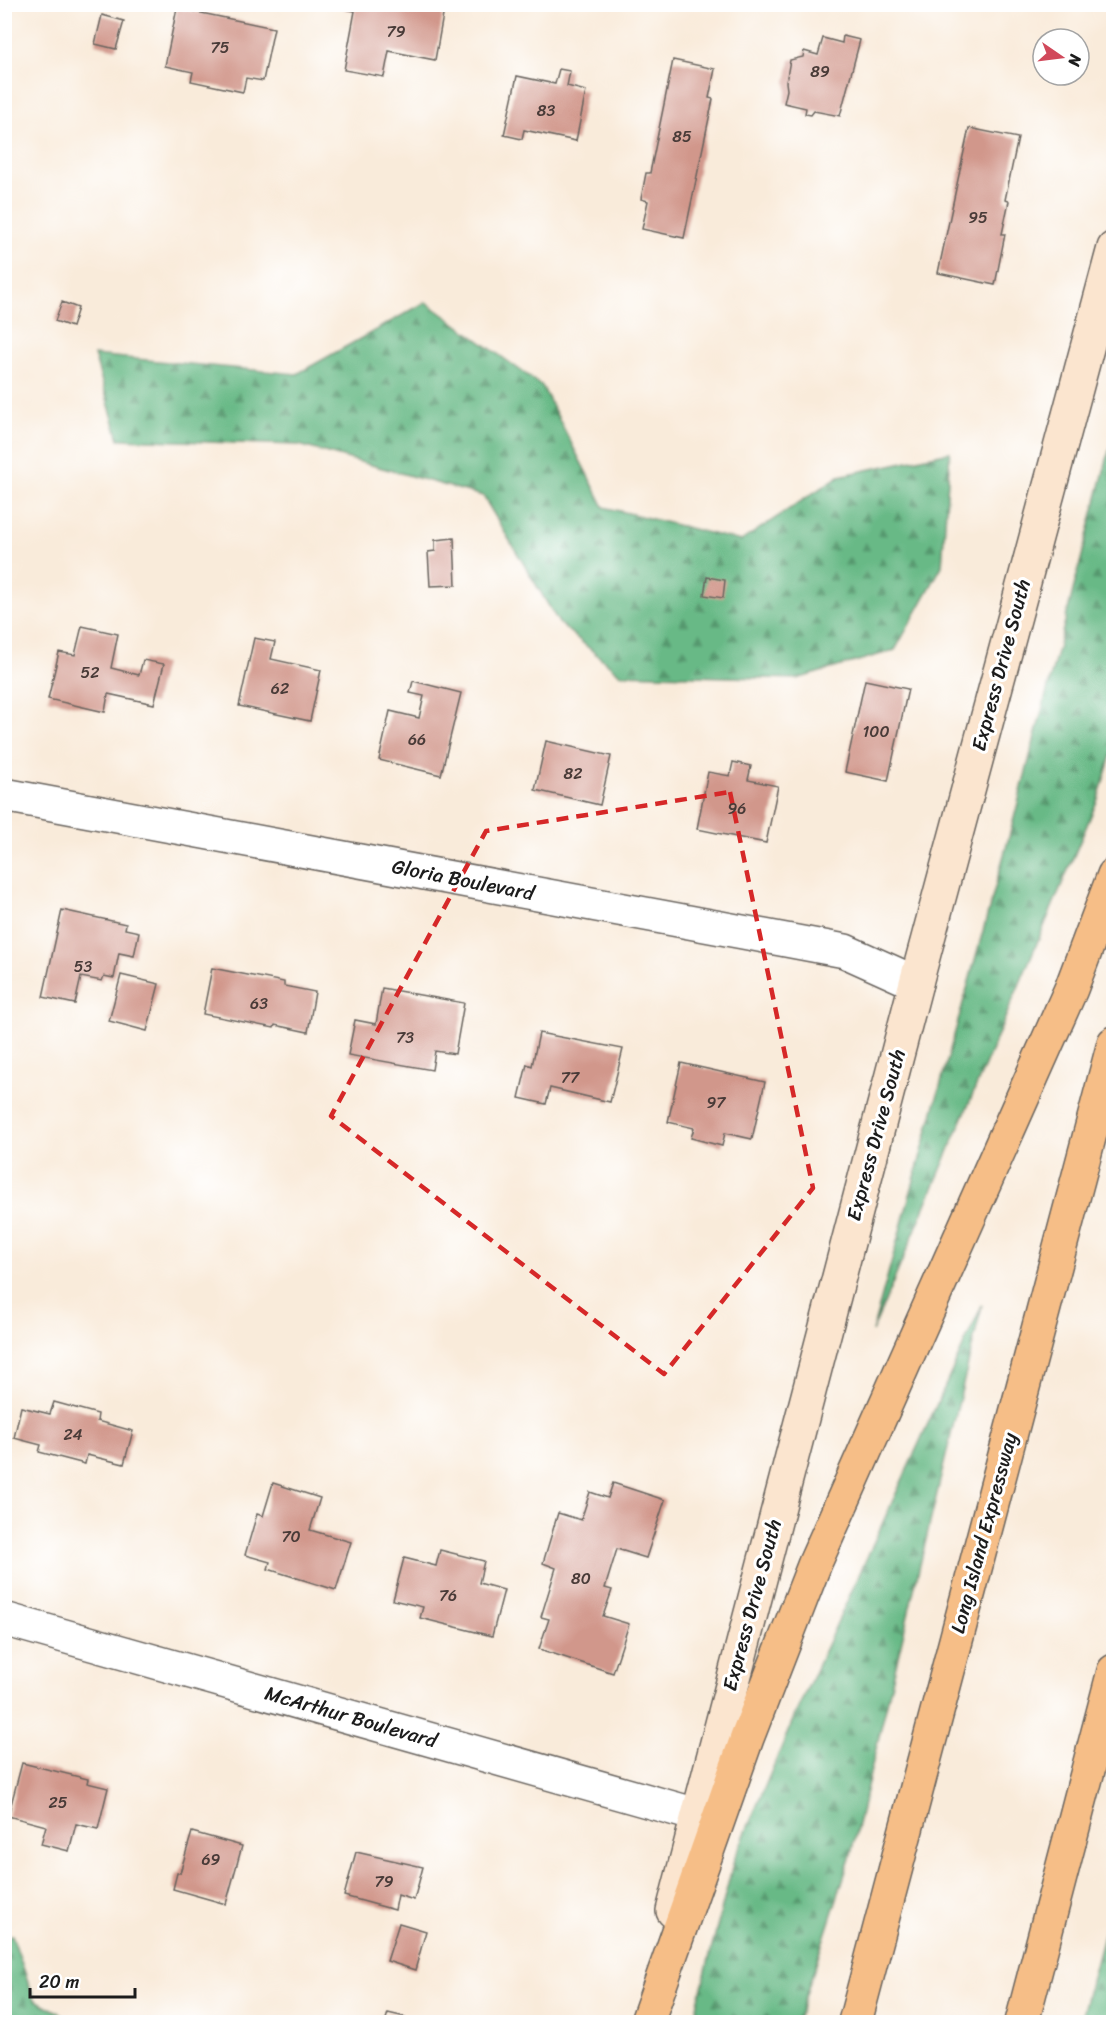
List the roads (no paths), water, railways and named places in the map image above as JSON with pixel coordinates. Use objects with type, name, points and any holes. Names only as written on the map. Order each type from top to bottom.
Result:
[{"type":"highway","points":[[646,2022],[747,1738],[814,1563],[1071,989],[1113,875]]},
{"type":"highway","name":"Long Island Expressway","points":[[855,2022],[1113,1043]]},
{"type":"highway","points":[[1022,2022],[1113,1671]]},
{"type":"main road","name":"Express Drive South","points":[[646,2022],[697,1815],[916,983],[1113,249]]},
{"type":"street","name":"Gloria Boulevard","points":[[4,795],[844,951],[916,983]]},
{"type":"street","name":"McArthur Boulevard","points":[[4,1619],[697,1815]]}]
